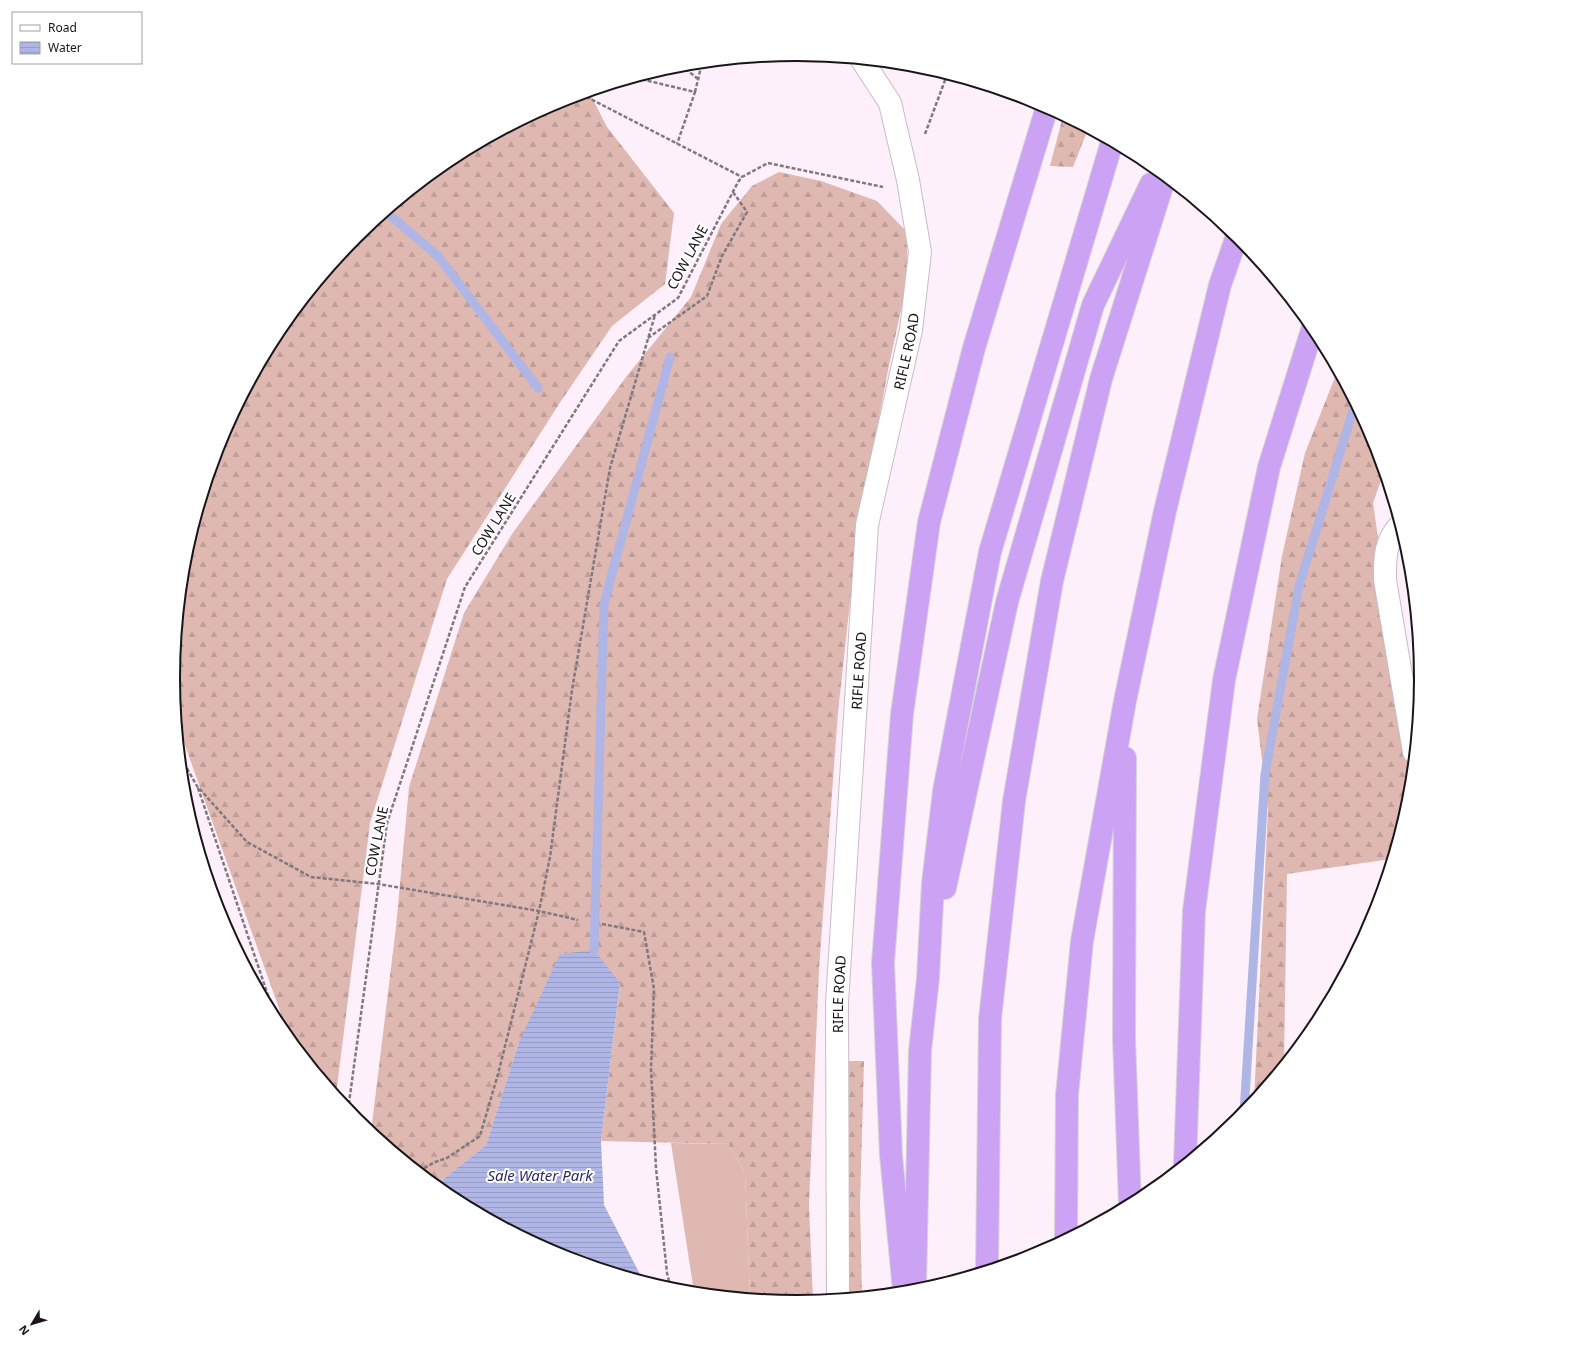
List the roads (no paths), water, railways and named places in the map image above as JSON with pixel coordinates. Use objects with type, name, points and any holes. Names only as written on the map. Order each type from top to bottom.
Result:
[{"type":"highway","points":[[903,1285],[891,1155],[883,962],[902,714],[929,522],[974,348],[1045,114]]},
{"type":"highway","points":[[915,1283],[920,1050],[928,978],[933,883],[944,792],[990,552],[1111,147]]},
{"type":"highway","points":[[928,978],[948,874],[1007,602],[1093,305],[1155,176]]},
{"type":"highway","points":[[987,1265],[990,1019],[1014,801],[1052,581],[1101,379],[1163,182]]},
{"type":"highway","points":[[1066,1233],[1067,1095],[1082,941],[1125,701],[1167,504],[1220,285],[1234,243]]},
{"type":"highway","points":[[1185,1157],[1194,911],[1224,680],[1268,467],[1310,335]]},
{"type":"highway","points":[[1125,701],[1124,1039],[1130,1197]]},
{"type":"street","name":"RIFLE ROAD","points":[[838,1294],[837,1003],[867,525],[911,330],[920,252],[908,180],[890,103],[865,65]]},
{"type":"street","points":[[1396,530],[1385,553],[1385,580],[1411,736]]},
{"type":"water","name":"Sale Water Park","points":[[594,950],[620,983],[601,1141],[604,1205],[640,1275],[561,1248],[524,1231],[488,1212],[441,1181],[486,1145],[519,1042],[560,954]]},
{"type":"waterway","points":[[389,215],[438,256],[538,388]]},
{"type":"waterway","points":[[594,950],[604,604],[670,357]]},
{"type":"waterway","points":[[1245,1102],[1265,774],[1299,586],[1353,411]]}]
